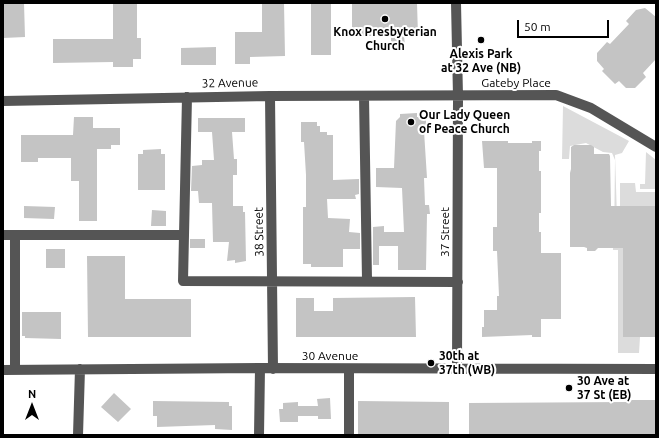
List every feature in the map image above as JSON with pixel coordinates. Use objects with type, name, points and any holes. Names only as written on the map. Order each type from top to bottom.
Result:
[{"type":"street","name":"37 Street","points":[[456,3],[458,96],[457,369]]},
{"type":"street","name":"Gateby Place","points":[[458,96],[556,95],[591,108],[656,147]]},
{"type":"street","name":"32 Avenue","points":[[3,101],[270,96],[458,96]]},
{"type":"street","name":"38 Street","points":[[270,96],[273,369]]},
{"type":"street","points":[[364,96],[367,280]]},
{"type":"street","points":[[187,97],[182,281],[367,280],[458,282]]},
{"type":"street","points":[[3,235],[183,235]]},
{"type":"street","points":[[15,235],[15,370]]},
{"type":"street","points":[[259,435],[260,368]]},
{"type":"street","name":"30 Avenue","points":[[3,370],[260,368],[656,369]]},
{"type":"street","points":[[78,435],[80,369]]},
{"type":"street","points":[[349,369],[349,435]]},
{"type":"shaded area","points":[[563,106],[629,141],[622,153],[615,155],[617,217],[620,216],[620,183],[635,183],[636,192],[656,192],[656,206],[623,206],[623,337],[640,337],[639,353],[618,353],[618,250],[613,250],[615,160],[612,153],[603,152],[586,143],[570,146],[569,159],[562,159]]},
{"type":"shaded area","points":[[646,152],[656,160],[656,189],[640,189],[640,184],[645,184]]},
{"type":"building","points":[[3,3],[24,3],[25,37],[3,38]]},
{"type":"building","points":[[113,3],[137,3],[137,38],[141,38],[141,59],[133,59],[133,67],[113,67],[113,62],[53,63],[53,39],[113,39]]},
{"type":"building","points":[[262,3],[284,3],[285,56],[250,57],[250,64],[235,64],[235,32],[262,32]]},
{"type":"building","points":[[311,3],[331,3],[331,55],[311,55]]},
{"type":"building","name":"Knox Presbyterian Church","points":[[352,3],[417,3],[418,36],[404,36],[405,46],[391,46],[391,36],[352,36]]},
{"type":"building","points":[[645,8],[656,17],[656,59],[643,73],[646,77],[635,88],[626,88],[619,81],[615,84],[602,71],[604,69],[597,61],[597,53],[607,42],[610,44],[629,24],[626,21],[636,10]]},
{"type":"building","points":[[216,47],[216,65],[181,65],[181,48]]},
{"type":"building","points":[[417,113],[417,117],[426,117],[426,131],[424,131],[427,178],[424,178],[425,205],[429,205],[430,214],[427,214],[426,270],[398,270],[398,246],[379,246],[379,265],[373,265],[373,227],[384,226],[384,232],[404,232],[402,188],[376,187],[376,168],[394,168],[396,121],[400,117],[400,114]]},
{"type":"building","points":[[74,117],[93,117],[93,128],[120,128],[120,145],[111,145],[111,149],[97,149],[97,221],[79,221],[79,181],[71,181],[71,158],[38,158],[38,162],[21,162],[21,135],[73,135]]},
{"type":"building","points":[[198,118],[245,118],[245,132],[232,132],[234,159],[237,159],[237,175],[233,175],[233,206],[243,206],[243,212],[245,212],[246,261],[235,263],[235,260],[227,261],[229,242],[213,242],[212,203],[199,203],[198,191],[191,191],[192,166],[202,165],[202,160],[214,160],[212,132],[198,132]]},
{"type":"building","points":[[301,122],[317,122],[317,126],[320,126],[320,132],[327,132],[327,135],[333,135],[333,180],[359,179],[359,194],[355,195],[356,199],[327,199],[328,218],[350,219],[349,232],[360,233],[360,249],[343,249],[343,267],[311,267],[311,264],[303,264],[303,207],[306,207],[306,175],[304,142],[301,142]]},
{"type":"building","points":[[482,141],[532,143],[532,141],[541,141],[541,151],[539,151],[539,171],[541,171],[541,213],[539,213],[539,232],[541,232],[541,253],[561,253],[561,319],[541,319],[541,337],[532,337],[532,335],[482,337],[482,327],[484,327],[484,310],[497,310],[497,296],[499,296],[497,251],[493,251],[493,227],[497,227],[497,168],[484,168]]},
{"type":"building","points":[[574,145],[591,145],[594,147],[594,154],[609,154],[611,206],[656,206],[656,337],[623,337],[623,248],[598,248],[595,251],[587,251],[587,248],[584,247],[570,247],[571,147]]},
{"type":"building","points":[[161,149],[161,154],[165,154],[165,190],[138,190],[138,154],[143,154],[143,150]]},
{"type":"building","points":[[24,206],[55,207],[54,219],[24,218]]},
{"type":"building","points":[[152,210],[166,211],[166,226],[151,226]]},
{"type":"building","points":[[190,239],[205,239],[205,248],[190,248]]},
{"type":"building","points":[[46,249],[65,249],[65,268],[46,268]]},
{"type":"building","points":[[87,256],[125,256],[125,299],[191,299],[191,337],[88,337]]},
{"type":"building","points":[[415,297],[416,337],[296,337],[296,298],[314,298],[314,311],[333,311],[333,298]]},
{"type":"building","points":[[22,312],[61,312],[61,339],[25,338],[25,336],[22,336]]},
{"type":"building","points":[[114,393],[131,409],[118,422],[101,407]]},
{"type":"building","points":[[330,398],[331,419],[318,419],[318,416],[298,416],[298,422],[280,422],[279,409],[283,409],[283,403],[298,402],[298,406],[318,406],[317,399]]},
{"type":"building","points":[[627,400],[656,400],[656,435],[469,435],[469,403],[627,402]]},
{"type":"building","points":[[153,401],[229,402],[229,406],[232,406],[232,430],[215,429],[215,425],[157,427],[157,416],[153,416]]},
{"type":"building","points":[[358,401],[449,402],[449,435],[358,435]]},
{"type":"place","name":"Knox Presbyterian Church","points":[[385,19]]},
{"type":"place","name":"Alexis Park at 32 Ave (NB)","points":[[481,40]]},
{"type":"place","name":"Our Lady Queen of Peace Church","points":[[411,122]]},
{"type":"place","name":"30th at 37th (WB)","points":[[431,363]]},
{"type":"place","name":"30 Ave at 37 St (EB)","points":[[569,388]]}]
